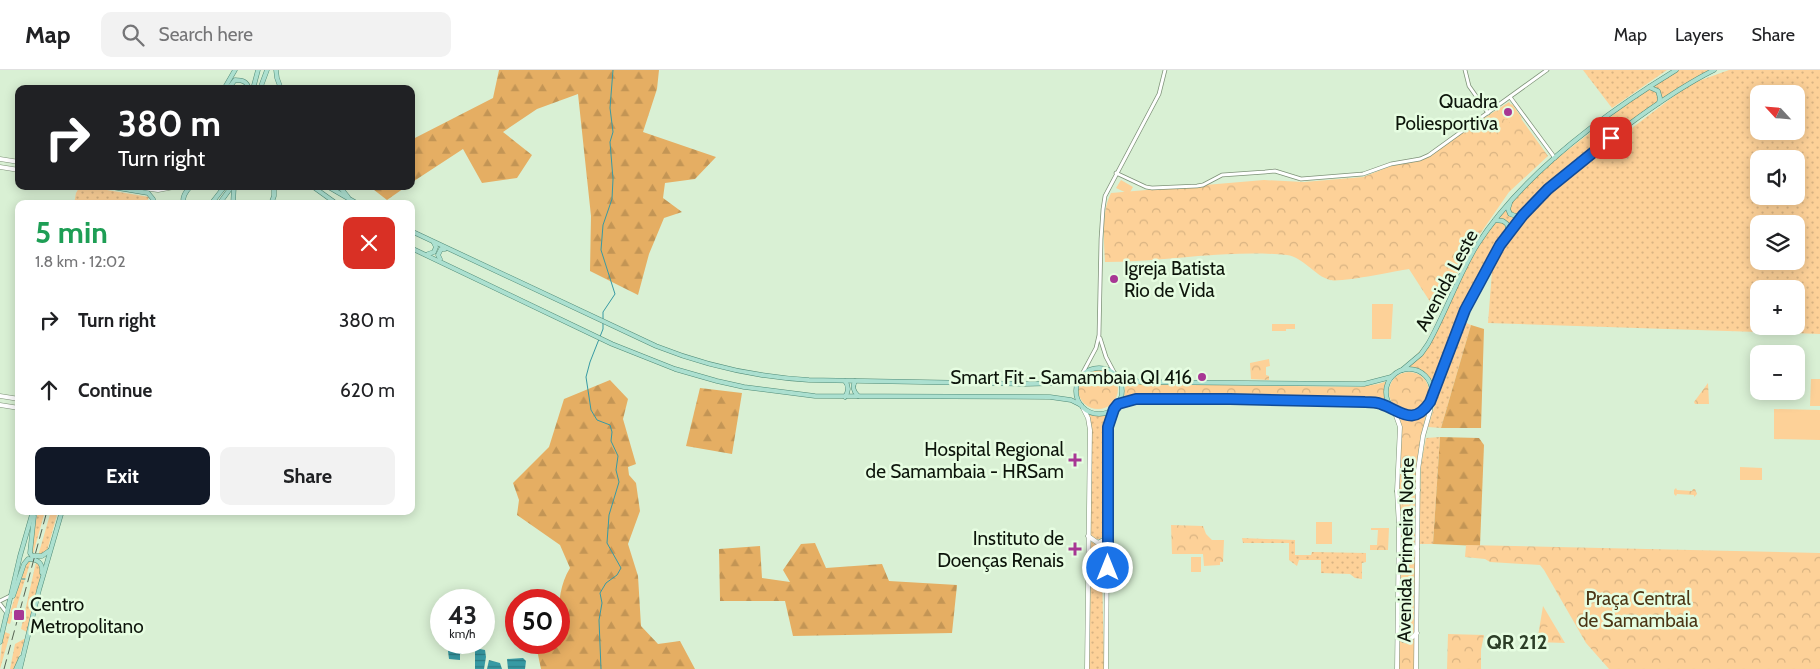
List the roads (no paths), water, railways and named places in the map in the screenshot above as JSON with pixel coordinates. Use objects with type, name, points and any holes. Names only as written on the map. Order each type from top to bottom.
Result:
[{"type":"main road","points":[[226,85],[235,70]]},
{"type":"main road","points":[[254,85],[258,70]]},
{"type":"main road","points":[[261,85],[266,70]]},
{"type":"main road","points":[[276,70],[280,85]]},
{"type":"main road","name":"Avenida Leste","points":[[1402,370],[1421,354],[1428,344],[1467,262],[1494,220],[1510,200],[1554,158],[1648,87],[1676,70]]},
{"type":"main road","name":"Avenida Leste","points":[[1432,396],[1465,310],[1491,259],[1523,215],[1572,168],[1659,103],[1714,70]]},
{"type":"main road","points":[[231,85],[235,80],[242,80],[248,85]]},
{"type":"main road","points":[[1648,87],[1658,91],[1659,103]]},
{"type":"main road","points":[[0,160],[15,162]]},
{"type":"main road","points":[[0,167],[15,169]]},
{"type":"main road","points":[[130,190],[148,193],[153,200]]},
{"type":"main road","points":[[213,200],[222,190]]},
{"type":"main road","points":[[222,200],[230,190]]},
{"type":"main road","points":[[317,190],[331,200]]},
{"type":"main road","points":[[334,190],[349,199]]},
{"type":"main road","points":[[342,190],[349,199]]},
{"type":"main road","points":[[1510,200],[1508,209],[1510,214],[1516,216],[1523,215]]},
{"type":"main road","points":[[1494,220],[1503,221],[1507,224],[1509,233]]},
{"type":"main road","points":[[415,233],[619,330],[677,355],[723,368],[778,378],[845,381],[1056,384],[1080,377],[1087,370],[1100,367],[1135,381],[1172,383],[1364,384],[1391,377],[1402,370],[1415,370],[1426,377],[1432,389],[1430,402],[1420,412],[1407,416],[1382,404],[1370,402],[1136,399],[1118,404]]},
{"type":"main road","points":[[428,254],[434,252],[436,246],[433,242]]},
{"type":"main road","points":[[441,260],[438,256],[440,250],[447,248]]},
{"type":"main road","points":[[415,249],[441,260],[612,344],[675,369],[735,385],[788,394],[845,397],[1050,397],[1070,400],[1089,412],[1102,414],[1114,409]]},
{"type":"main road","points":[[1106,669],[1108,427],[1122,392],[1122,385],[1115,374]]},
{"type":"main road","points":[[1080,377],[1076,393],[1088,418],[1090,430],[1087,669]]},
{"type":"main road","points":[[1391,377],[1386,397],[1393,410]]},
{"type":"main road","points":[[845,381],[848,385],[845,397]]},
{"type":"main road","points":[[856,381],[853,385],[853,391],[858,396]]},
{"type":"main road","points":[[0,396],[15,398]]},
{"type":"main road","name":"Avenida Primeira Norte","points":[[1416,669],[1418,490],[1421,451],[1430,411],[1430,402]]},
{"type":"main road","points":[[0,405],[15,407]]},
{"type":"main road","name":"Avenida Primeira Norte","points":[[1393,410],[1400,427],[1398,669]]},
{"type":"main road","points":[[1398,491],[1409,494],[1418,490]]},
{"type":"main road","points":[[0,642],[33,515]]},
{"type":"main road","points":[[34,515],[30,553],[32,556],[42,556],[51,549]]},
{"type":"main road","points":[[20,669],[39,590],[61,515]]},
{"type":"main road","points":[[1088,536],[1098,543],[1103,542],[1107,538]]},
{"type":"main road","points":[[1399,551],[1405,544],[1410,544],[1417,549]]},
{"type":"main road","points":[[9,602],[24,564],[28,559],[40,562],[42,566],[39,590]]},
{"type":"main road","points":[[1088,567],[1098,562],[1108,568]]},
{"type":"main road","points":[[1398,635],[1403,640],[1408,641],[1417,633]]},
{"type":"main road","points":[[16,669],[23,655]]},
{"type":"street","points":[[1115,374],[1104,351],[1100,335],[1102,209],[1105,195],[1156,99],[1165,70]]},
{"type":"street","points":[[1465,70],[1469,86],[1488,113]]},
{"type":"street","points":[[1116,173],[1152,188],[1203,185],[1222,176],[1265,172],[1275,172],[1301,179],[1363,174],[1391,164],[1420,159],[1429,155],[1548,70]]},
{"type":"street","points":[[1510,97],[1554,158]]},
{"type":"street","points":[[1080,377],[1096,348],[1100,335]]},
{"type":"street","points":[[6,613],[0,603],[11,595]]},
{"type":"water","points":[[448,654],[460,654],[460,660],[449,659]]},
{"type":"water","points":[[475,654],[486,654],[484,669],[475,669]]},
{"type":"water","points":[[523,658],[526,661],[525,669],[508,669],[507,659]]},
{"type":"water","points":[[489,660],[500,663],[502,669],[487,669]]},
{"type":"waterway","points":[[601,669],[599,620],[602,603],[600,593],[606,583],[617,575],[621,568],[607,543],[609,515],[619,482],[616,470],[618,456],[611,441],[612,432],[610,425],[597,420],[591,410],[586,377],[603,329],[603,312],[615,294],[601,250],[603,225],[612,199],[613,179],[610,142],[613,132],[610,108],[613,70]]},
{"type":"railway","points":[[4,669],[46,515]]},
{"type":"place","name":"Quadra Poliesportiva","points":[[1508,112]]},
{"type":"place","name":"Igreja Batista Rio de Vida","points":[[1114,279]]},
{"type":"place","name":"Smart Fit - Samambaia QI 416","points":[[1202,377]]},
{"type":"place","name":"Hospital Regional de Samambaia - HRSam","points":[[1075,460]]},
{"type":"place","name":"Instituto de Doenças Renais","points":[[1075,549]]},
{"type":"place","name":"Centro Metropolitano","points":[[19,615]]},
{"type":"district","name":"QR 212","points":[[1517,642]]},
{"type":"park label","name":"Praça Central de Samambaia","points":[[1638,609]]}]
